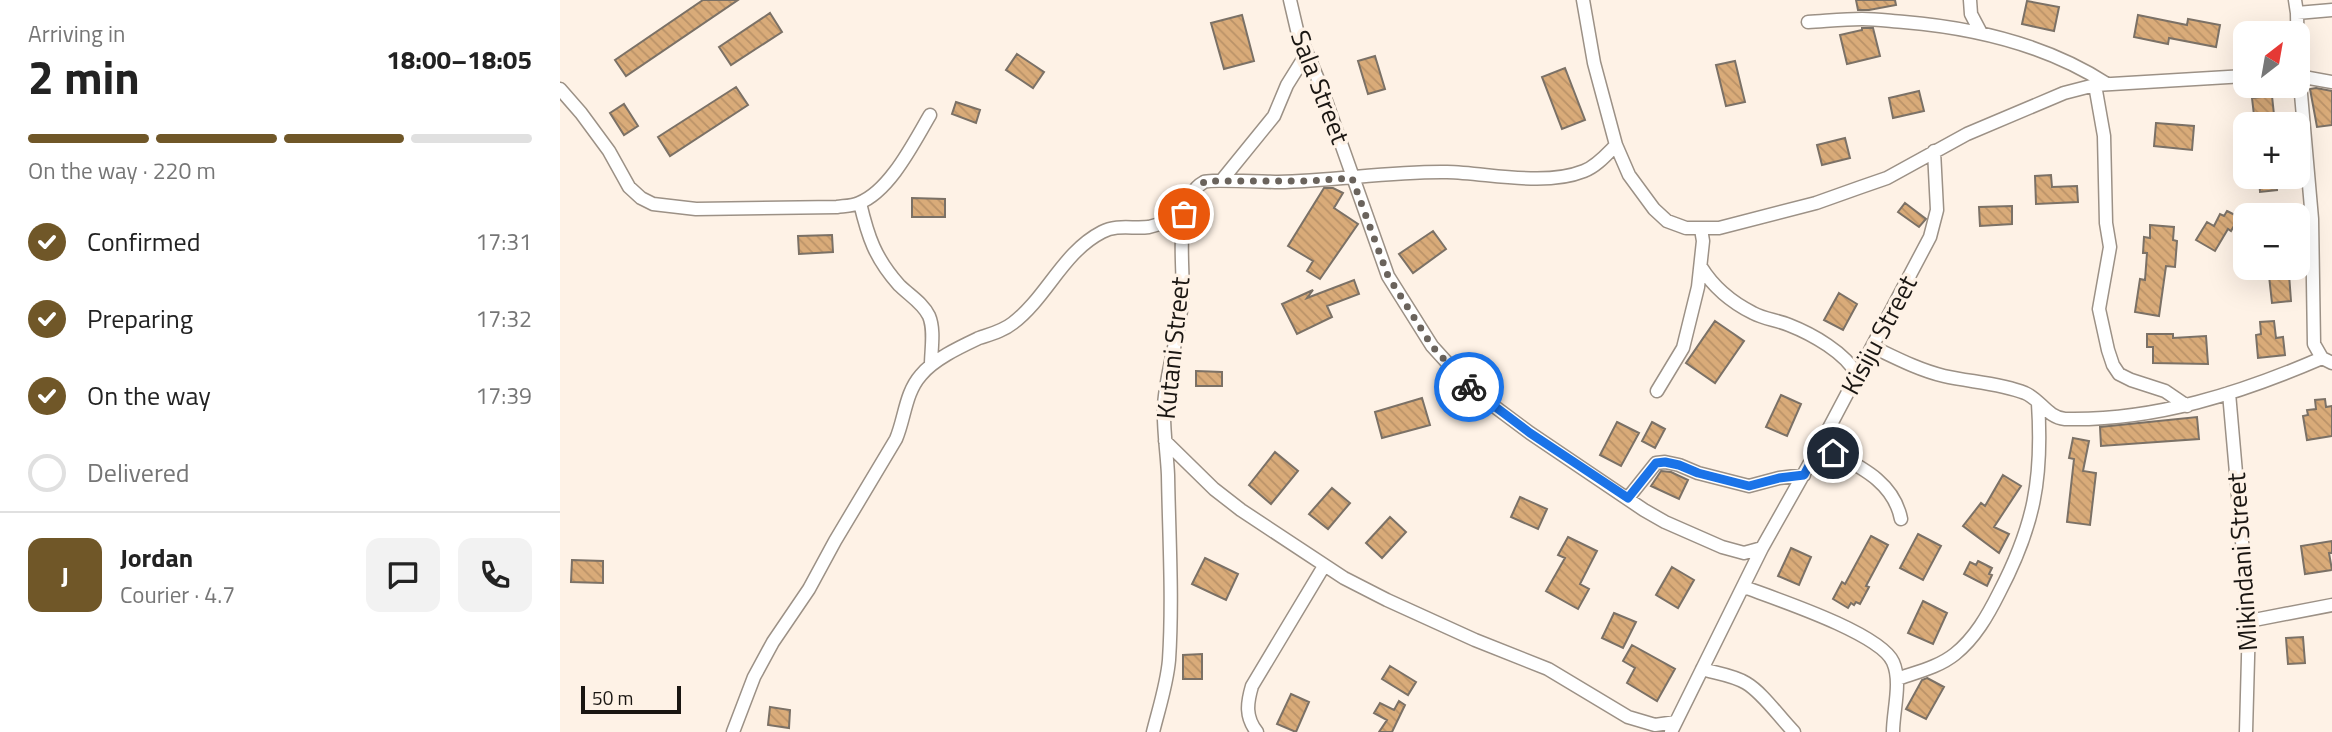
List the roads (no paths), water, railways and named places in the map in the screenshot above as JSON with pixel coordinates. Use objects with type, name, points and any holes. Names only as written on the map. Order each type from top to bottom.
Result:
[{"type":"street","name":"Sala Street","points":[[1290,0],[1297,30],[1341,142],[1388,276],[1432,346],[1471,389],[1530,433],[1665,522],[1722,547],[1744,552],[1762,548]]},
{"type":"street","points":[[1583,0],[1594,63],[1616,145],[1629,175],[1654,209],[1667,221],[1686,228],[1720,228],[1816,203],[1886,178],[1967,134],[2047,99],[2101,84],[2233,77]]},
{"type":"street","points":[[1970,0],[1971,14],[1980,33]]},
{"type":"street","points":[[2296,6],[2332,10]]},
{"type":"street","points":[[1808,22],[1864,19],[1941,25],[1995,36],[2059,58],[2101,84]]},
{"type":"street","points":[[1222,180],[1274,116],[1287,85],[1307,53]]},
{"type":"street","points":[[2310,78],[2332,82]]},
{"type":"street","points":[[2101,84],[2106,223],[2110,247],[2099,309],[2108,350],[2119,373],[2130,380],[2165,391],[2187,406]]},
{"type":"street","points":[[560,89],[609,151],[629,187],[641,198],[653,204],[696,209],[838,207],[860,203],[890,176],[930,115]]},
{"type":"street","points":[[1873,346],[1911,365],[1941,375],[2014,389],[2028,394],[2051,415],[2078,419],[2187,406],[2327,361],[2314,344],[2312,219],[2301,98]]},
{"type":"street","name":"Kutani Street","points":[[1153,732],[1164,687],[1169,650],[1168,471],[1164,408],[1183,299],[1182,228],[1184,214],[1193,193],[1205,181],[1222,180],[1307,181],[1449,172],[1546,178],[1584,171],[1602,160],[1616,145]]},
{"type":"street","name":"Kisiju Street","points":[[1673,727],[1762,548],[1804,475],[1930,237],[1937,210],[1934,151]]},
{"type":"street","points":[[860,203],[877,258],[929,317],[932,329],[931,365]]},
{"type":"street","points":[[733,732],[754,677],[773,642],[809,589],[897,439],[904,421],[908,396],[920,375],[931,365],[967,344],[1005,329],[1016,321],[1044,291],[1063,265],[1103,231],[1125,226],[1151,226],[1184,214]]},
{"type":"street","points":[[1657,391],[1684,348],[1701,267],[1701,229]]},
{"type":"street","points":[[1701,267],[1712,285],[1737,303],[1755,314],[1789,325],[1818,341],[1851,363],[1857,375]]},
{"type":"street","name":"Mikindani Street","points":[[2229,393],[2249,621],[2246,732]]},
{"type":"street","points":[[1897,679],[1936,666],[1956,653],[1977,631],[2010,572],[2024,540],[2033,508],[2040,435],[2038,403]]},
{"type":"street","points":[[1165,441],[1223,496],[1324,566],[1387,600],[1475,640],[1548,669],[1628,717],[1673,727]]},
{"type":"street","points":[[1820,445],[1879,479],[1891,493],[1901,519]]},
{"type":"street","points":[[1628,498],[1656,463],[1679,465],[1698,473],[1749,486],[1804,475]]},
{"type":"street","points":[[1257,732],[1249,718],[1247,704],[1252,686],[1324,566]]},
{"type":"street","points":[[1744,587],[1844,626],[1885,652],[1893,661],[1897,679],[1893,732]]},
{"type":"street","points":[[2249,621],[2332,605]]},
{"type":"street","points":[[1702,669],[1744,682],[1762,696],[1774,713],[1794,732]]}]
